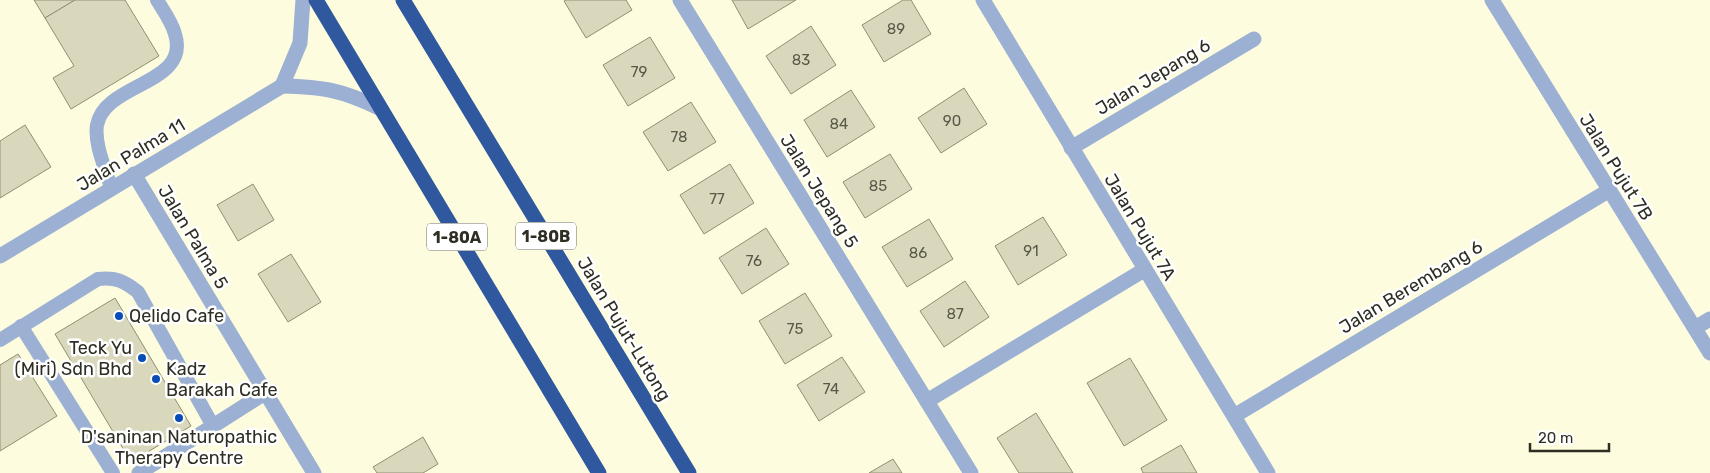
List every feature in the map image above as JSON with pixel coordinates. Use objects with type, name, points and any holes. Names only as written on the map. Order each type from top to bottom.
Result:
[{"type":"highway","name":"1-80A","points":[[316,0],[599,473]]},
{"type":"highway","name":"Jalan Pujut-Lutong","points":[[403,0],[689,473]]},
{"type":"street","points":[[303,0],[300,43],[282,86],[319,87],[348,93],[379,108]]},
{"type":"street","name":"Jalan Jepang 5","points":[[680,0],[971,473]]},
{"type":"street","name":"Jalan Pujut 7A","points":[[983,0],[1268,473]]},
{"type":"street","name":"Jalan Pujut 7B","points":[[1492,0],[1608,191],[1710,353]]},
{"type":"street","name":"Jalan Jepang 6","points":[[1071,148],[1254,39]]},
{"type":"street","name":"Jalan Palma 11","points":[[0,256],[282,86]]},
{"type":"street","name":"Jalan Palma 5","points":[[134,174],[314,473]]},
{"type":"street","name":"Jalan Berembang 6","points":[[1234,416],[1608,191]]},
{"type":"street","points":[[927,401],[1144,270]]},
{"type":"street","points":[[1695,328],[1710,319]]},
{"type":"street","points":[[139,473],[265,393]]},
{"type":"lane","points":[[111,188],[99,146],[97,125],[106,105],[169,67],[176,53],[176,34],[157,0]]},
{"type":"lane","points":[[0,340],[98,279],[113,277],[126,282],[138,292],[214,426]]},
{"type":"lane","points":[[21,326],[113,473]]},
{"type":"building","points":[[34,0],[75,0],[45,18]]},
{"type":"building","points":[[75,0],[125,0],[159,56],[71,109],[53,78],[74,66],[45,18]]},
{"type":"building","points":[[626,0],[632,10],[586,38],[564,1]]},
{"type":"building","points":[[732,0],[796,0],[748,29]]},
{"type":"building","points":[[903,0],[911,0],[931,34],[884,62],[862,25]]},
{"type":"building","points":[[811,26],[836,65],[791,94],[766,56]]},
{"type":"building","points":[[650,37],[675,78],[628,106],[603,65]]},
{"type":"building","points":[[964,88],[987,124],[941,153],[918,118]]},
{"type":"building","points":[[851,90],[875,127],[827,157],[804,120]]},
{"type":"building","points":[[691,102],[716,142],[668,171],[643,132]]},
{"type":"building","points":[[25,125],[51,167],[0,198],[0,141]]},
{"type":"building","points":[[890,154],[912,189],[865,218],[843,182]]},
{"type":"building","points":[[730,164],[754,203],[704,234],[680,195]]},
{"type":"building","points":[[253,184],[274,220],[238,241],[217,205]]},
{"type":"building","points":[[1043,217],[1067,255],[1018,285],[995,246]]},
{"type":"building","points":[[929,219],[953,259],[907,287],[882,247]]},
{"type":"building","points":[[766,228],[789,264],[742,294],[719,258]]},
{"type":"building","points":[[291,254],[321,302],[288,322],[258,274]]},
{"type":"building","points":[[965,281],[989,317],[944,347],[920,311]]},
{"type":"building","points":[[805,293],[832,336],[785,364],[759,321]]},
{"type":"building","points":[[115,298],[191,426],[131,462],[55,334]]},
{"type":"building","points":[[18,354],[57,416],[0,451],[0,365]]},
{"type":"building","points":[[842,357],[865,392],[819,421],[797,385]]},
{"type":"building","points":[[1130,358],[1167,420],[1124,446],[1087,383]]},
{"type":"building","points":[[1036,413],[1073,473],[1019,473],[997,438]]},
{"type":"building","points":[[423,437],[438,464],[423,473],[377,473],[373,467]]},
{"type":"building","points":[[1181,445],[1197,473],[1143,473],[1141,468]]},
{"type":"building","points":[[893,459],[902,473],[869,473]]},
{"type":"place","name":"Qelido Cafe","points":[[119,316]]},
{"type":"place","name":"Teck Yu (Miri) Sdn Bhd","points":[[142,358]]},
{"type":"place","name":"Kadz Barakah Cafe","points":[[156,379]]},
{"type":"place","name":"D'saninan Naturopathic Therapy Centre","points":[[179,418]]}]
